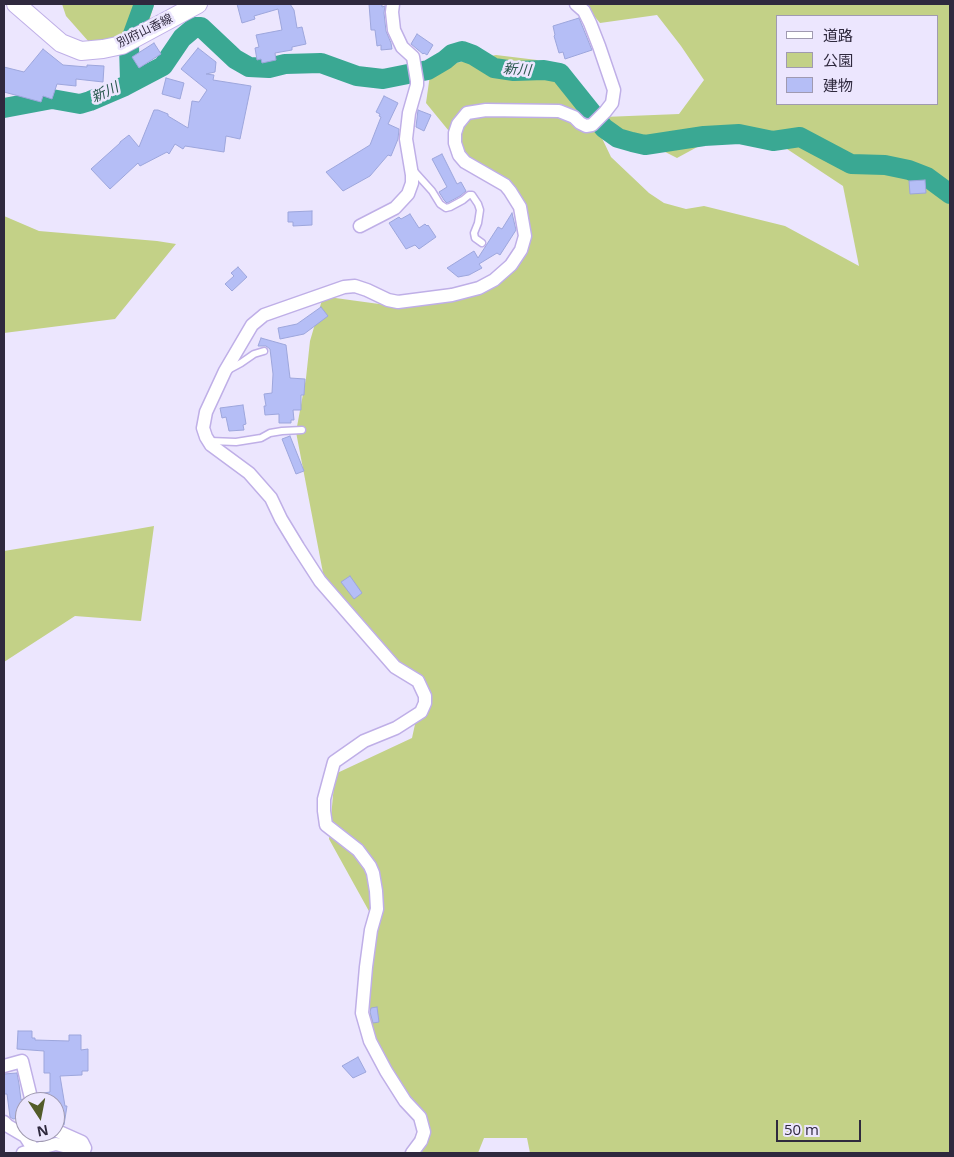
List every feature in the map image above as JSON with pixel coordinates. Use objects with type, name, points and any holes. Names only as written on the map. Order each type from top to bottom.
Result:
[{"type":"main road","name":"別府山香線","points":[[16,4],[61,43],[81,51],[122,45],[198,4]]},
{"type":"street","points":[[360,226],[395,208],[404,198],[412,183],[406,133],[408,113],[417,81],[413,57],[402,47],[394,30],[393,4]]},
{"type":"street","points":[[412,1153],[422,1141],[424,1132],[420,1117],[405,1101],[386,1071],[370,1041],[362,1013],[371,930],[377,909],[372,873],[370,866],[358,850],[326,825],[324,799],[334,762],[364,741],[396,728],[422,712],[425,696],[418,682],[395,667],[320,581],[281,519],[271,498],[249,473],[211,445],[203,428],[206,412],[225,372],[252,325],[264,315],[344,287],[355,286],[388,300],[398,302],[452,295],[479,288],[494,280],[511,265],[521,250],[524,236],[520,208],[504,185],[465,162],[459,155],[455,143],[455,133],[458,124],[467,113],[486,110],[558,111],[574,117],[586,126],[592,125],[605,112],[612,103],[614,90],[590,23],[584,11],[576,4]]},
{"type":"street","points":[[4,1066],[22,1061],[30,1092]]},
{"type":"street","points":[[4,1122],[25,1136],[28,1152],[56,1144],[75,1150],[78,1153]]},
{"type":"street","points":[[65,1134],[82,1142],[85,1148],[84,1153]]},
{"type":"lane","points":[[411,168],[432,190],[442,207],[450,207],[472,194],[480,210],[474,233],[475,238],[482,243]]},
{"type":"lane","points":[[225,372],[254,354],[264,352]]},
{"type":"lane","points":[[208,441],[236,442],[261,438],[270,433],[302,430]]},
{"type":"green space","points":[[62,4],[154,4],[146,32],[114,47],[89,42],[66,16]]},
{"type":"green space","points":[[584,4],[950,4],[950,1153],[530,1153],[527,1138],[484,1138],[478,1153],[408,1153],[421,1122],[370,1041],[370,913],[329,839],[335,774],[412,738],[421,697],[399,664],[324,578],[296,432],[306,378],[310,341],[322,300],[328,297],[401,307],[482,291],[524,253],[520,199],[462,152],[453,136],[426,103],[431,68],[496,55],[537,60],[577,103],[599,132],[611,157],[649,193],[664,203],[686,209],[704,206],[785,226],[859,266],[843,186],[787,149],[723,133],[677,158],[615,128],[604,117],[679,114],[704,80],[657,15],[600,23]]},
{"type":"green space","points":[[4,216],[39,231],[176,244],[115,319],[4,333]]},
{"type":"green space","points":[[154,526],[141,621],[75,616],[4,662],[4,551]]},
{"type":"building","points":[[237,4],[290,4],[294,10],[297,28],[302,27],[306,44],[292,47],[292,50],[275,53],[276,60],[262,63],[261,59],[257,60],[255,48],[259,47],[256,35],[282,30],[278,9],[254,16],[255,19],[242,23]]},
{"type":"building","points":[[369,4],[382,4],[382,7],[385,6],[386,31],[392,49],[381,50],[381,45],[377,46],[375,30],[371,30]]},
{"type":"building","points":[[579,18],[592,50],[565,59],[563,52],[559,53],[553,26]]},
{"type":"building","points":[[417,34],[433,45],[427,55],[411,44]]},
{"type":"building","points":[[154,43],[161,54],[139,68],[132,57]]},
{"type":"building","points":[[198,48],[216,62],[215,72],[206,74],[214,75],[213,80],[251,86],[240,139],[226,136],[224,152],[185,146],[183,149],[175,144],[169,154],[167,152],[140,166],[138,163],[110,189],[91,169],[129,135],[139,147],[154,110],[168,114],[168,116],[188,128],[192,101],[199,102],[207,90],[181,69]]},
{"type":"building","points":[[43,49],[63,65],[104,66],[103,82],[76,79],[76,86],[57,84],[52,99],[43,96],[41,102],[4,92],[4,67],[24,72]]},
{"type":"building","points":[[166,78],[184,83],[180,99],[162,94]]},
{"type":"building","points":[[384,96],[398,103],[388,124],[399,129],[398,139],[391,156],[388,155],[370,176],[343,191],[326,172],[370,145],[381,117],[376,112]]},
{"type":"building","points":[[418,110],[431,115],[424,131],[416,127]]},
{"type":"building","points":[[442,154],[457,184],[461,182],[466,191],[447,203],[439,192],[447,187],[432,159]]},
{"type":"building","points":[[925,180],[926,193],[910,194],[909,181]]},
{"type":"building","points":[[312,211],[312,225],[293,226],[293,222],[288,222],[288,212]]},
{"type":"building","points":[[512,213],[516,230],[500,255],[497,253],[479,264],[482,268],[469,275],[458,277],[447,268],[474,251],[478,258],[498,227],[502,229]]},
{"type":"building","points":[[410,214],[419,228],[425,224],[428,225],[436,237],[419,249],[415,245],[406,249],[389,223],[399,217],[401,219]]},
{"type":"building","points":[[238,267],[247,277],[232,291],[225,284],[234,276],[231,273]]},
{"type":"building","points":[[321,307],[328,316],[304,334],[280,339],[278,328],[297,324]]},
{"type":"building","points":[[261,338],[286,345],[290,378],[305,379],[304,395],[301,395],[301,410],[293,410],[294,420],[291,420],[291,423],[279,423],[279,414],[265,415],[264,394],[272,393],[273,374],[270,349],[266,346],[258,346]]},
{"type":"building","points":[[243,405],[246,424],[243,425],[244,430],[229,431],[226,417],[222,418],[220,408]]},
{"type":"building","points":[[290,436],[304,471],[296,474],[282,439]]},
{"type":"building","points":[[350,576],[362,593],[354,599],[341,582]]},
{"type":"building","points":[[377,1007],[379,1022],[373,1023],[370,1012],[371,1008]]},
{"type":"building","points":[[18,1031],[32,1031],[32,1038],[35,1038],[35,1040],[69,1041],[69,1035],[81,1035],[81,1050],[88,1049],[88,1071],[82,1071],[82,1075],[60,1076],[63,1092],[50,1092],[50,1073],[44,1073],[44,1051],[17,1049]]},
{"type":"building","points":[[358,1057],[366,1072],[353,1078],[342,1066]]},
{"type":"building","points":[[17,1073],[20,1092],[15,1092],[15,1119],[10,1117],[7,1094],[4,1094],[4,1074]]},
{"type":"waterway","points":[[130,82],[129,45],[144,4]]},
{"type":"waterway","name":"新川","points":[[4,108],[52,99],[80,104],[90,101],[125,86],[163,66],[182,38],[195,27],[201,27],[235,59],[249,67],[269,68],[285,64],[321,63],[357,76],[383,79],[428,70],[452,54],[462,51],[473,55],[494,68],[514,71],[544,70],[560,73],[604,128],[618,138],[645,145],[704,136],[739,134],[773,141],[800,137],[851,164],[885,165],[909,170],[927,177],[950,194]]}]
